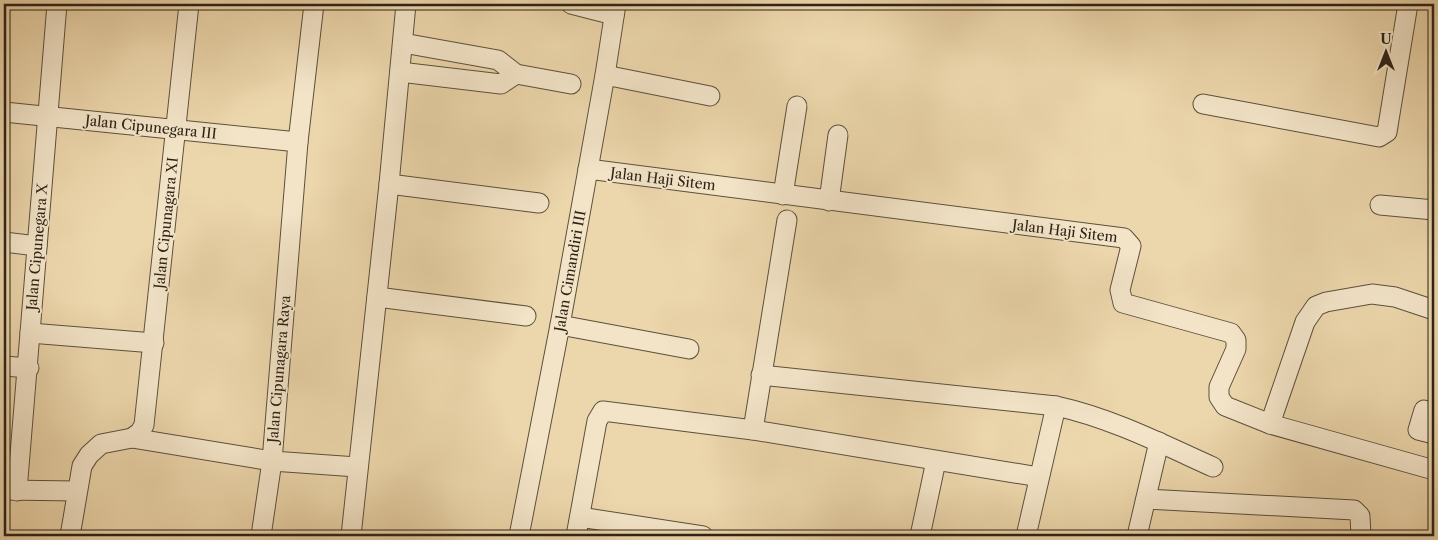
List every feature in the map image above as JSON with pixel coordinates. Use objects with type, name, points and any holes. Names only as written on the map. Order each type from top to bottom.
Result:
[{"type":"street","name":"Jalan Cipunegara X","points":[[10,491],[28,368],[46,115],[57,4]]},
{"type":"street","name":"Jalan Cipunagara XI","points":[[132,438],[140,432],[144,424],[189,4]]},
{"type":"street","name":"Jalan Cipunagara Raya","points":[[70,536],[76,491],[82,466],[89,455],[101,444],[132,438],[272,461],[298,142],[314,4]]},
{"type":"street","points":[[351,536],[389,184],[406,4]]},
{"type":"street","points":[[571,4],[615,9]]},
{"type":"street","points":[[1203,104],[1379,136],[1387,132],[1408,4]]},
{"type":"street","name":"Jalan Cimandiri III","points":[[519,536],[560,325],[615,9]]},
{"type":"street","points":[[402,43],[498,60],[516,74],[571,84]]},
{"type":"street","points":[[400,72],[501,84],[516,74]]},
{"type":"street","points":[[605,75],[710,96]]},
{"type":"street","points":[[783,195],[797,106]]},
{"type":"street","name":"Jalan Cipunegara III","points":[[4,112],[298,142]]},
{"type":"street","points":[[829,201],[838,135]]},
{"type":"street","name":"Jalan Haji Sitem","points":[[588,170],[1124,238],[1131,246],[1120,290],[1123,303],[1231,333],[1236,340],[1236,350],[1219,387],[1219,397],[1225,406],[1270,424],[1434,470]]},
{"type":"street","points":[[389,184],[539,203]]},
{"type":"street","points":[[1380,205],[1434,210]]},
{"type":"street","points":[[753,430],[787,220]]},
{"type":"street","points":[[4,242],[37,246]]},
{"type":"street","points":[[1270,424],[1305,322],[1316,306],[1326,302],[1372,294],[1395,297],[1434,310]]},
{"type":"street","points":[[377,297],[526,316]]},
{"type":"street","points":[[560,325],[689,349]]},
{"type":"street","points":[[30,333],[154,343]]},
{"type":"street","points":[[4,366],[28,368]]},
{"type":"street","points":[[761,375],[1056,406],[1078,411],[1158,442],[1213,467]]},
{"type":"street","points":[[1026,536],[1056,406]]},
{"type":"street","points":[[1424,410],[1418,430],[1434,434]]},
{"type":"street","points":[[576,536],[597,422],[602,411],[753,430],[1039,477]]},
{"type":"street","points":[[1137,536],[1158,442]]},
{"type":"street","points":[[261,536],[272,461],[357,467]]},
{"type":"street","points":[[920,536],[936,461]]},
{"type":"street","points":[[10,491],[76,491]]},
{"type":"street","points":[[1146,499],[1354,510],[1360,516],[1361,536]]},
{"type":"street","points":[[580,517],[703,536]]}]
